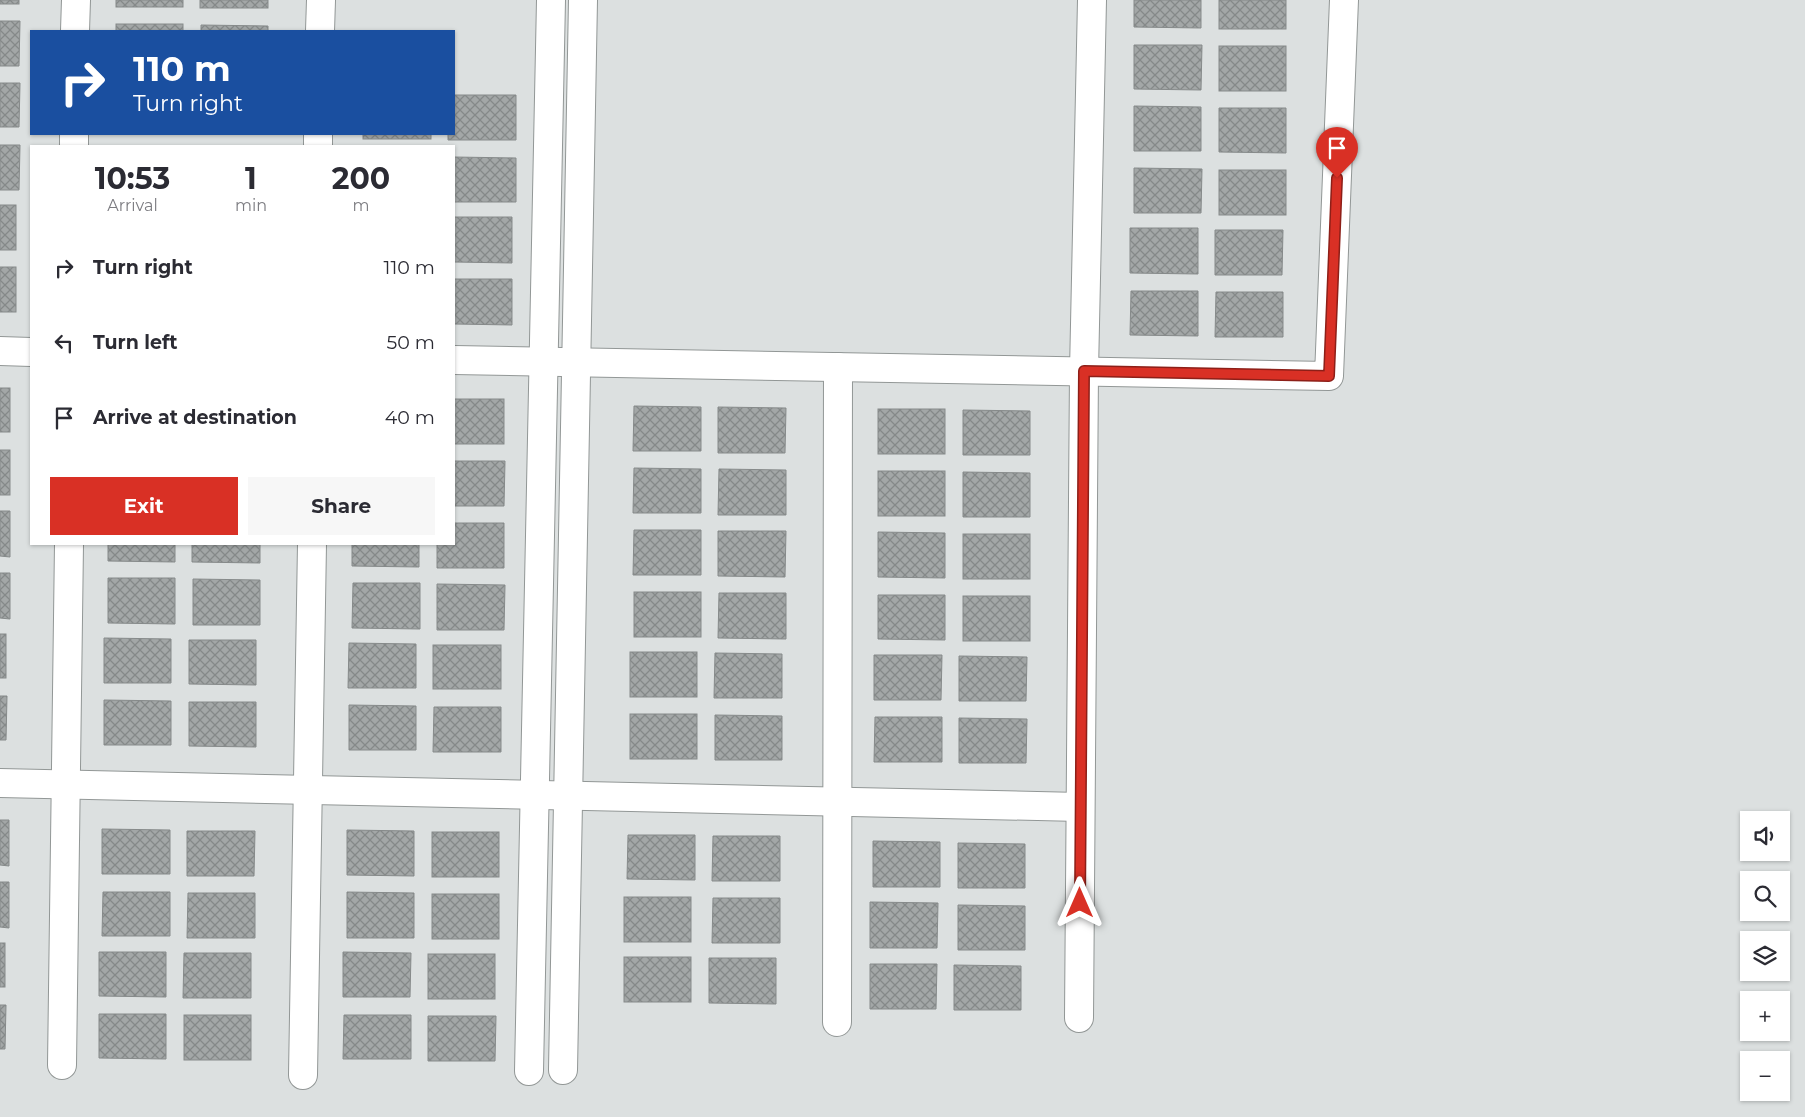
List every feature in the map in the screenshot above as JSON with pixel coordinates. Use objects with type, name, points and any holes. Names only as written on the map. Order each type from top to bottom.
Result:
[{"type":"street","points":[[75,30],[76,0]]},
{"type":"street","points":[[320,30],[321,0]]},
{"type":"street","points":[[529,1071],[550,0]]},
{"type":"street","points":[[563,1070],[583,0]]},
{"type":"street","points":[[1079,1018],[1084,371],[1092,0]]},
{"type":"street","points":[[455,360],[1329,376],[1344,0]]},
{"type":"street","points":[[0,351],[30,352]]},
{"type":"street","points":[[837,1022],[838,366]]},
{"type":"street","points":[[62,1065],[68,545]]},
{"type":"street","points":[[303,1075],[312,545]]},
{"type":"street","points":[[0,782],[1080,807]]},
{"type":"building","points":[[0,0],[19,0],[19,4],[0,4]]},
{"type":"building","points":[[116,0],[183,0],[183,7],[116,7]]},
{"type":"building","points":[[200,0],[268,0],[268,8],[200,8]]},
{"type":"building","points":[[1134,0],[1201,0],[1201,28],[1134,27]]},
{"type":"building","points":[[1219,0],[1286,0],[1286,29],[1219,29]]},
{"type":"building","points":[[0,21],[20,21],[19,66],[0,66]]},
{"type":"building","points":[[116,24],[183,24],[183,30],[116,30]]},
{"type":"building","points":[[201,25],[268,26],[268,30],[201,30]]},
{"type":"building","points":[[1134,45],[1202,45],[1201,90],[1134,89]]},
{"type":"building","points":[[1219,46],[1286,46],[1286,91],[1219,91]]},
{"type":"building","points":[[0,83],[20,83],[19,127],[0,127]]},
{"type":"building","points":[[455,95],[516,95],[516,140],[448,140],[448,135],[455,135]]},
{"type":"building","points":[[1134,106],[1201,107],[1201,151],[1134,151]]},
{"type":"building","points":[[1219,108],[1286,108],[1286,153],[1219,152]]},
{"type":"building","points":[[363,135],[431,135],[431,139],[363,139]]},
{"type":"building","points":[[0,145],[20,145],[19,190],[0,190]]},
{"type":"building","points":[[455,157],[516,158],[516,202],[455,202]]},
{"type":"building","points":[[1134,168],[1202,169],[1201,213],[1134,213]]},
{"type":"building","points":[[1219,170],[1286,170],[1286,215],[1219,215]]},
{"type":"building","points":[[0,205],[16,205],[16,250],[0,250]]},
{"type":"building","points":[[455,217],[512,217],[512,263],[455,262]]},
{"type":"building","points":[[1130,228],[1198,228],[1198,274],[1130,273]]},
{"type":"building","points":[[1215,230],[1283,230],[1282,275],[1215,275]]},
{"type":"building","points":[[0,267],[16,267],[16,312],[0,312]]},
{"type":"building","points":[[455,279],[512,279],[512,325],[455,324]]},
{"type":"building","points":[[1131,291],[1198,291],[1198,336],[1130,335]]},
{"type":"building","points":[[1216,292],[1283,292],[1283,337],[1215,337]]},
{"type":"building","points":[[0,388],[10,388],[10,432],[0,432]]},
{"type":"building","points":[[455,399],[504,399],[504,444],[455,444]]},
{"type":"building","points":[[634,406],[701,407],[701,451],[633,451]]},
{"type":"building","points":[[718,407],[786,408],[785,453],[718,453]]},
{"type":"building","points":[[878,409],[945,409],[945,454],[878,454]]},
{"type":"building","points":[[963,410],[1030,411],[1030,455],[963,455]]},
{"type":"building","points":[[0,450],[10,450],[10,495],[0,495]]},
{"type":"building","points":[[455,461],[505,461],[504,506],[455,506]]},
{"type":"building","points":[[634,468],[701,469],[701,513],[633,513]]},
{"type":"building","points":[[719,469],[786,470],[786,515],[718,515]]},
{"type":"building","points":[[878,471],[945,471],[945,516],[878,516]]},
{"type":"building","points":[[963,472],[1030,473],[1030,517],[963,517]]},
{"type":"building","points":[[0,511],[10,511],[10,557],[0,556]]},
{"type":"building","points":[[455,523],[504,523],[504,568],[437,568],[437,545],[455,545]]},
{"type":"building","points":[[634,530],[701,530],[701,575],[633,575]]},
{"type":"building","points":[[718,531],[786,531],[785,577],[718,576]]},
{"type":"building","points":[[878,532],[945,533],[945,578],[878,577]]},
{"type":"building","points":[[963,534],[1030,534],[1030,579],[963,579]]},
{"type":"building","points":[[108,545],[175,545],[175,562],[108,561]]},
{"type":"building","points":[[192,545],[260,545],[260,563],[192,562]]},
{"type":"building","points":[[352,545],[419,545],[419,567],[352,566]]},
{"type":"building","points":[[0,573],[10,573],[10,619],[0,618]]},
{"type":"building","points":[[108,578],[175,578],[175,624],[108,623]]},
{"type":"building","points":[[193,579],[260,580],[260,625],[193,625]]},
{"type":"building","points":[[353,583],[420,583],[420,629],[352,628]]},
{"type":"building","points":[[437,584],[505,585],[504,630],[437,630]]},
{"type":"building","points":[[634,592],[701,592],[701,637],[634,637]]},
{"type":"building","points":[[719,593],[786,593],[786,639],[718,638]]},
{"type":"building","points":[[878,595],[945,595],[945,640],[878,639]]},
{"type":"building","points":[[963,596],[1030,596],[1030,641],[963,641]]},
{"type":"building","points":[[0,634],[6,634],[6,678],[0,678]]},
{"type":"building","points":[[104,638],[171,639],[171,683],[104,683]]},
{"type":"building","points":[[189,640],[256,640],[256,685],[189,684]]},
{"type":"building","points":[[349,643],[416,644],[416,688],[348,688]]},
{"type":"building","points":[[433,645],[501,645],[501,689],[433,689]]},
{"type":"building","points":[[630,652],[697,652],[697,697],[630,697]]},
{"type":"building","points":[[715,653],[782,654],[782,698],[714,698]]},
{"type":"building","points":[[874,655],[942,655],[941,700],[874,700]]},
{"type":"building","points":[[959,656],[1027,657],[1026,701],[959,701]]},
{"type":"building","points":[[0,696],[7,696],[6,740],[0,740]]},
{"type":"building","points":[[104,700],[171,701],[171,745],[104,745]]},
{"type":"building","points":[[189,702],[256,702],[256,747],[189,746]]},
{"type":"building","points":[[349,705],[416,706],[416,750],[349,750]]},
{"type":"building","points":[[434,707],[501,707],[501,752],[433,752]]},
{"type":"building","points":[[630,714],[697,714],[697,759],[630,759]]},
{"type":"building","points":[[715,715],[782,716],[782,760],[715,760]]},
{"type":"building","points":[[875,717],[942,717],[942,762],[874,762]]},
{"type":"building","points":[[959,718],[1027,719],[1026,763],[959,763]]},
{"type":"building","points":[[0,820],[9,820],[9,866],[0,865]]},
{"type":"building","points":[[102,829],[170,830],[170,874],[102,874]]},
{"type":"building","points":[[347,830],[414,831],[414,876],[347,875]]},
{"type":"building","points":[[187,831],[255,831],[254,876],[187,876]]},
{"type":"building","points":[[432,832],[499,832],[499,877],[432,877]]},
{"type":"building","points":[[628,835],[695,835],[695,880],[627,879]]},
{"type":"building","points":[[713,836],[780,836],[780,881],[712,881]]},
{"type":"building","points":[[873,841],[940,842],[940,887],[873,887]]},
{"type":"building","points":[[958,843],[1025,844],[1025,888],[958,888]]},
{"type":"building","points":[[0,882],[9,882],[9,928],[0,927]]},
{"type":"building","points":[[103,892],[170,892],[170,936],[102,936]]},
{"type":"building","points":[[347,892],[414,893],[414,938],[347,938]]},
{"type":"building","points":[[188,893],[255,893],[255,938],[187,938]]},
{"type":"building","points":[[432,894],[499,894],[499,939],[432,939]]},
{"type":"building","points":[[624,897],[691,897],[691,942],[624,942]]},
{"type":"building","points":[[713,898],[780,898],[780,943],[712,943]]},
{"type":"building","points":[[870,902],[938,903],[937,948],[870,948]]},
{"type":"building","points":[[958,905],[1025,906],[1025,950],[958,950]]},
{"type":"building","points":[[0,943],[5,943],[5,987],[0,987]]},
{"type":"building","points":[[99,952],[166,952],[166,997],[99,996]]},
{"type":"building","points":[[343,952],[411,953],[410,997],[343,997]]},
{"type":"building","points":[[184,953],[251,953],[251,998],[183,998]]},
{"type":"building","points":[[428,954],[495,954],[495,999],[428,999]]},
{"type":"building","points":[[624,957],[691,957],[691,1002],[624,1002]]},
{"type":"building","points":[[709,958],[776,958],[776,1004],[709,1003]]},
{"type":"building","points":[[870,964],[937,964],[936,1009],[870,1009]]},
{"type":"building","points":[[954,965],[1021,966],[1021,1010],[954,1010]]},
{"type":"building","points":[[0,1005],[6,1005],[5,1049],[0,1049]]},
{"type":"building","points":[[99,1014],[166,1014],[166,1059],[99,1058]]},
{"type":"building","points":[[184,1015],[251,1015],[251,1060],[184,1060]]},
{"type":"building","points":[[344,1015],[411,1015],[411,1059],[343,1059]]},
{"type":"building","points":[[428,1016],[496,1016],[495,1061],[428,1061]]},
{"type":"route","points":[[1080,903],[1084,371],[1329,376],[1337,178]]}]
